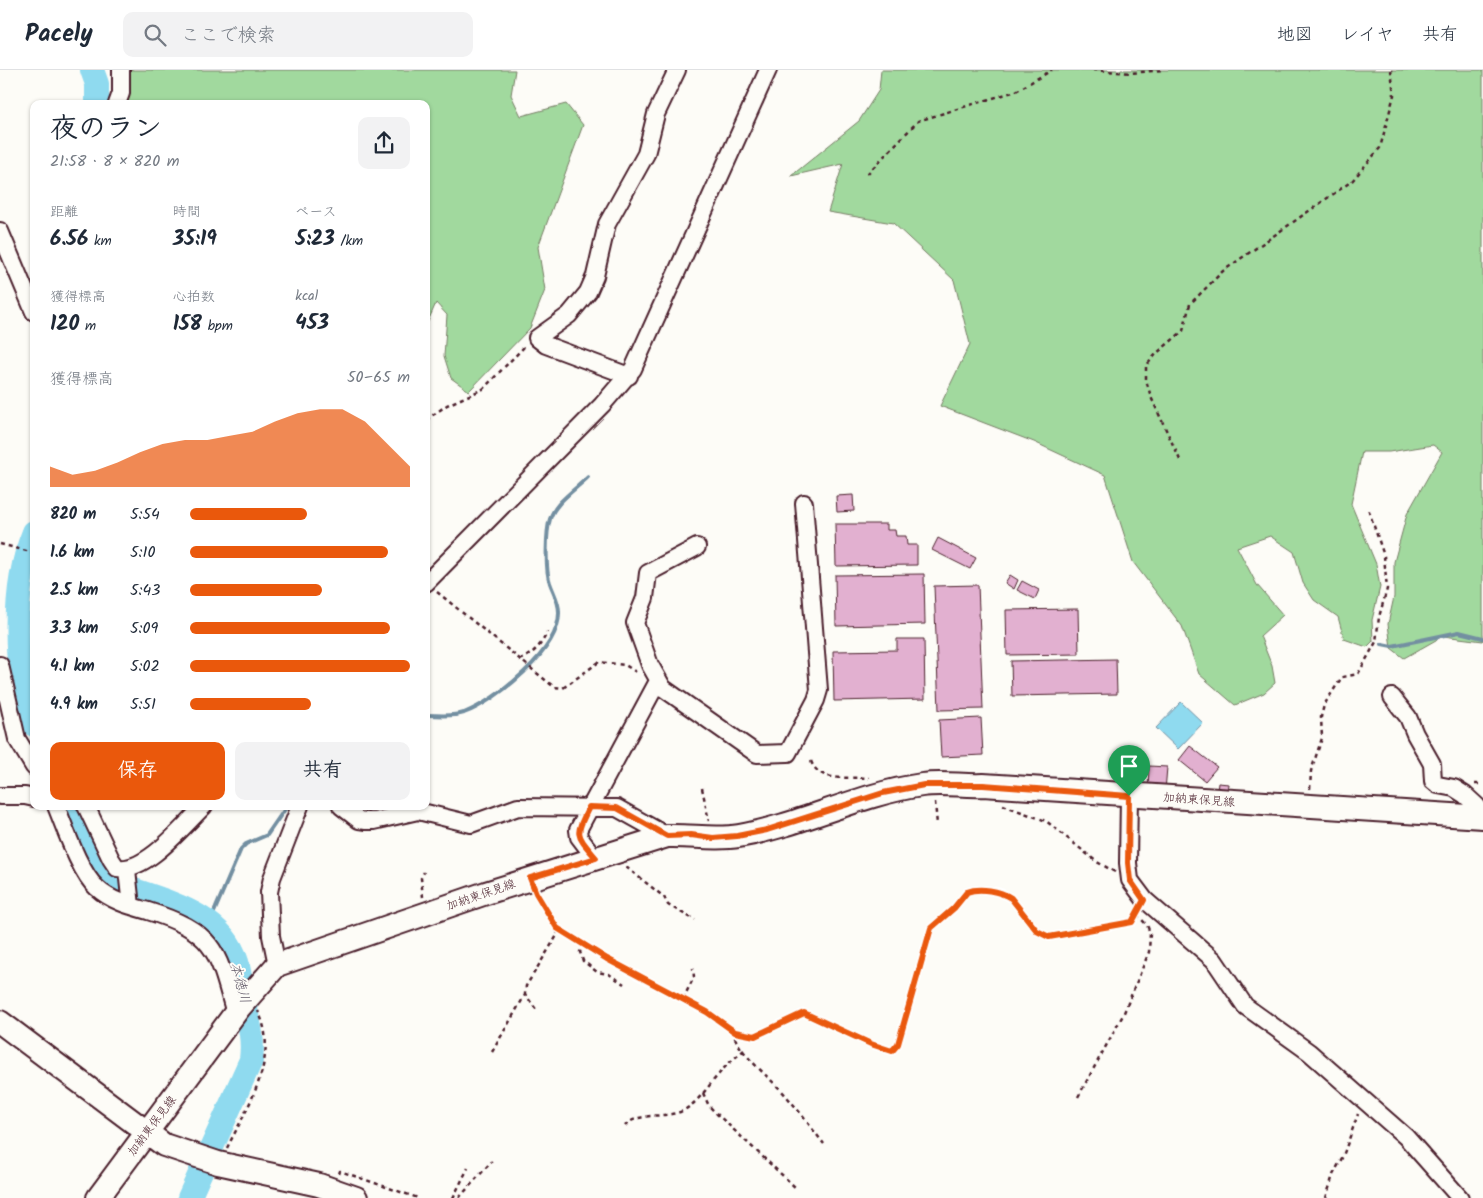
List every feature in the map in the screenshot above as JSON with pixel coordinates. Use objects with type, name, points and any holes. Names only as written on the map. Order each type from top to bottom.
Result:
[{"type":"main road","name":"加納東保見線","points":[[98,1198],[241,1007],[277,965],[530,878],[667,836],[691,835],[713,838],[737,836],[767,830],[883,793],[935,784],[1483,816]]},
{"type":"main road","points":[[0,1022],[164,1145],[220,1163],[333,1190],[356,1198]]},
{"type":"street","points":[[118,100],[121,70]]},
{"type":"street","points":[[628,376],[546,345],[537,338],[569,315],[588,292],[595,276],[607,224],[646,154],[656,114],[678,70]]},
{"type":"street","points":[[430,579],[628,376],[768,70]]},
{"type":"street","points":[[0,231],[30,302]]},
{"type":"street","points":[[655,686],[663,688],[757,754],[788,753],[816,700],[819,690],[804,503]]},
{"type":"street","points":[[606,854],[579,838],[578,830],[655,686],[635,623],[645,598],[648,573],[697,547]]},
{"type":"street","points":[[0,664],[18,739],[30,760]]},
{"type":"street","points":[[1392,697],[1408,717],[1432,764],[1433,781],[1438,785],[1454,788],[1465,795],[1477,806],[1483,816]]},
{"type":"street","points":[[0,796],[30,797]]},
{"type":"street","points":[[1129,796],[1128,863],[1130,880],[1140,907],[1214,960],[1245,1006],[1309,1052],[1406,1137],[1460,1198]]},
{"type":"street","points":[[346,810],[359,820],[374,822],[418,811],[471,824],[518,807],[617,808],[667,836]]},
{"type":"street","points":[[58,810],[72,846],[96,887],[114,900],[167,917],[204,938],[216,952],[241,1007]]},
{"type":"street","points":[[88,810],[111,860],[117,868],[126,870],[143,862],[160,849],[200,810]]},
{"type":"street","points":[[277,965],[271,936],[269,892],[272,878],[298,810]]},
{"type":"street","points":[[126,870],[131,906]]},
{"type":"path","points":[[867,174],[918,121],[1016,91],[1052,70]]},
{"type":"path","points":[[1093,70],[1131,74],[1163,70]]},
{"type":"path","points":[[1180,460],[1151,397],[1146,380],[1146,366],[1157,353],[1183,331],[1190,304],[1223,271],[1352,181],[1380,148],[1394,95],[1391,70]]},
{"type":"path","points":[[430,417],[447,405],[483,389],[523,348],[537,338]]},
{"type":"path","points":[[1308,807],[1306,798],[1312,777],[1311,771],[1322,738],[1321,717],[1324,705],[1342,677],[1358,674],[1376,642],[1379,617],[1387,589],[1384,556],[1368,508]]},
{"type":"path","points":[[0,544],[30,552]]},
{"type":"path","points":[[430,586],[519,660],[558,689],[599,662],[625,666],[635,670],[655,686]]},
{"type":"path","points":[[519,660],[527,657],[538,648],[547,632]]},
{"type":"path","points":[[810,761],[813,767],[824,775],[876,780],[883,793]]},
{"type":"path","points":[[935,784],[937,825]]},
{"type":"path","points":[[980,786],[982,791],[994,802],[1046,821],[1097,862],[1130,880]]},
{"type":"path","points":[[702,788],[713,838]]},
{"type":"path","points":[[606,854],[618,858],[625,866],[664,897],[668,905],[695,920]]},
{"type":"path","points":[[424,872],[421,878],[423,896],[428,913]]},
{"type":"path","points":[[492,1052],[525,994],[526,986],[558,934],[557,928],[536,893],[530,878]]},
{"type":"path","points":[[557,928],[607,959],[683,999],[732,1030],[755,1036],[804,1013],[871,1044],[892,1051],[898,1044],[931,928],[954,908],[967,892],[982,890],[1006,895],[1044,936],[1132,922],[1140,907]]},
{"type":"path","points":[[1078,1097],[1123,1015],[1149,952],[1150,933],[1140,907]]},
{"type":"path","points":[[583,943],[580,952],[583,961],[597,972],[609,974],[624,984]]},
{"type":"path","points":[[683,999],[694,977],[693,968]]},
{"type":"path","points":[[525,994],[538,1012]]},
{"type":"path","points":[[220,1163],[249,1102],[266,1057],[267,1043],[263,1024],[256,1007],[241,1007]]},
{"type":"path","points":[[732,1030],[744,1050],[786,1096],[824,1144]]},
{"type":"path","points":[[626,1126],[635,1119],[679,1112],[703,1093],[744,1050]]},
{"type":"path","points":[[703,1093],[709,1106],[796,1188]]},
{"type":"path","points":[[1326,1198],[1333,1175],[1343,1156],[1362,1098]]},
{"type":"path","points":[[459,1198],[492,1161]]},
{"type":"path","points":[[453,1198],[468,1168]]},
{"type":"path","points":[[333,1190],[340,1171],[418,1198]]},
{"type":"green space","points":[[132,70],[515,70],[511,95],[521,116],[566,104],[583,125],[538,247],[545,290],[530,328],[469,391],[451,378],[444,356],[447,315],[436,303],[430,317],[430,100],[125,100],[128,73]]},
{"type":"green space","points":[[881,70],[1483,70],[1483,641],[1443,636],[1404,658],[1391,648],[1388,624],[1394,597],[1394,562],[1407,514],[1442,452],[1433,445],[1389,452],[1362,452],[1351,504],[1376,564],[1380,587],[1372,620],[1373,641],[1367,647],[1344,639],[1338,617],[1314,600],[1303,583],[1294,552],[1270,536],[1237,547],[1257,585],[1283,615],[1260,636],[1272,666],[1275,683],[1264,693],[1235,705],[1199,674],[1182,626],[1133,562],[1105,475],[1034,442],[940,406],[970,344],[954,280],[893,223],[828,212],[843,164],[791,176],[859,121],[879,90]]},
{"type":"water","points":[[1181,702],[1203,723],[1178,749],[1156,728]]},
{"type":"building","points":[[853,495],[854,511],[837,512],[836,496]]},
{"type":"building","points":[[835,524],[887,524],[887,530],[895,530],[896,536],[906,536],[907,545],[917,545],[917,565],[836,566]]},
{"type":"building","points":[[938,538],[976,558],[970,569],[932,550]]},
{"type":"building","points":[[924,574],[925,624],[836,626],[835,575]]},
{"type":"building","points":[[1010,575],[1018,580],[1014,589],[1005,583]]},
{"type":"building","points":[[1022,581],[1039,590],[1035,599],[1017,590]]},
{"type":"building","points":[[978,585],[983,709],[939,710],[934,586]]},
{"type":"building","points":[[1078,609],[1079,654],[1007,655],[1006,610]]},
{"type":"building","points":[[897,639],[924,639],[925,699],[834,701],[833,651],[897,650]]},
{"type":"building","points":[[1116,659],[1117,694],[1012,696],[1011,661]]},
{"type":"building","points":[[981,718],[983,755],[941,757],[939,720]]},
{"type":"building","points":[[1190,746],[1217,767],[1205,781],[1179,760]]},
{"type":"building","points":[[1149,766],[1167,767],[1165,791],[1148,790]]},
{"type":"building","points":[[1218,783],[1229,784],[1228,792],[1217,791]]},
{"type":"waterway","name":"本徳川","points":[[92,70],[97,84],[97,100]]},
{"type":"waterway","points":[[430,715],[445,716],[464,713],[492,698],[524,672],[549,642],[557,627],[559,612],[547,569],[550,519],[556,507],[588,477]]},
{"type":"waterway","name":"本徳川","points":[[30,544],[22,577],[18,628],[22,680],[30,713]]},
{"type":"waterway","points":[[1382,644],[1392,646],[1459,632],[1483,638]]},
{"type":"waterway","name":"本徳川","points":[[74,810],[91,850],[111,878],[120,885],[172,903],[204,920],[218,931],[229,945],[237,962],[249,1021],[251,1060],[189,1198]]},
{"type":"waterway","points":[[209,924],[241,849],[246,844],[267,835],[284,810]]},
{"type":"route","points":[[924,785],[983,785],[1129,796],[1128,863],[1130,880],[1144,900],[1132,922],[1049,937],[1037,931],[1011,898],[1006,895],[982,890],[967,892],[954,908],[931,928],[898,1044],[892,1051],[886,1051],[804,1013],[755,1036],[735,1032],[707,1012],[607,959],[565,931],[557,928],[536,893],[530,878],[596,858],[579,838],[578,830],[589,807],[617,808],[667,836],[691,835],[713,838],[737,836],[767,830],[883,793],[924,785]]}]
